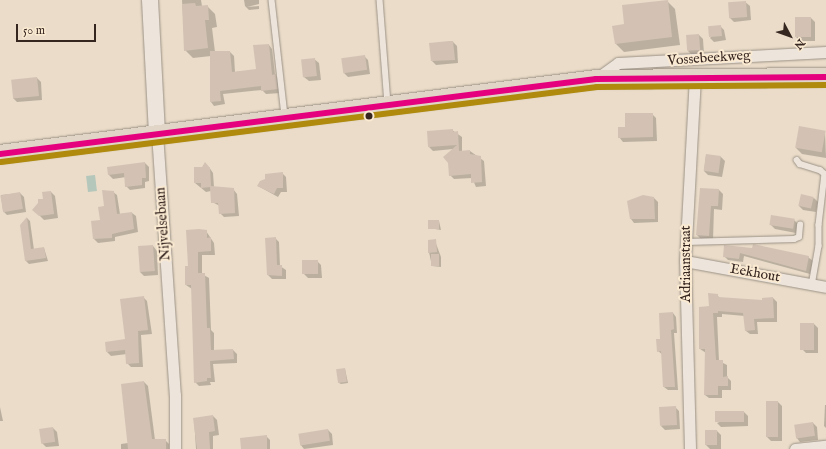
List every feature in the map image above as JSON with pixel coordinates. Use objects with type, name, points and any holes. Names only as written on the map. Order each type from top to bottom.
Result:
[{"type":"main road","name":"Nijvelsebaan","points":[[150,0],[158,133]]},
{"type":"main road","points":[[0,154],[285,116],[596,79],[826,77]]},
{"type":"street","name":"Vossebeekweg","points":[[596,79],[618,63],[826,52]]},
{"type":"street","name":"Adriaanstraat","points":[[690,449],[685,261],[694,78]]},
{"type":"street","name":"Nijvelsebaan","points":[[158,133],[175,395],[175,449]]},
{"type":"street","name":"Eekhout","points":[[685,261],[826,287]]},
{"type":"street","points":[[795,449],[826,446]]},
{"type":"lane","points":[[272,0],[285,116]]},
{"type":"lane","points":[[380,0],[388,104]]},
{"type":"lane","points":[[797,160],[800,164],[820,170],[825,174],[818,225],[819,246],[812,284]]},
{"type":"lane","points":[[686,242],[794,239],[799,237],[800,225]]},
{"type":"shaded area","points":[[95,175],[97,191],[88,192],[86,176]]},
{"type":"building","points":[[668,0],[672,37],[615,44],[612,26],[624,24],[622,5]]},
{"type":"building","points":[[746,1],[747,17],[729,18],[728,2]]},
{"type":"building","points":[[195,3],[196,6],[208,5],[209,20],[205,20],[208,48],[184,51],[182,4]]},
{"type":"building","points":[[795,17],[811,17],[811,37],[795,37]]},
{"type":"building","points":[[721,25],[722,36],[709,37],[708,26]]},
{"type":"building","points":[[699,34],[700,50],[687,51],[686,35]]},
{"type":"building","points":[[453,41],[455,60],[431,61],[429,43]]},
{"type":"building","points":[[269,44],[272,75],[276,74],[278,89],[261,91],[261,86],[220,91],[221,101],[210,102],[210,51],[230,51],[232,72],[256,69],[253,45]]},
{"type":"building","points":[[365,55],[367,70],[343,73],[341,58]]},
{"type":"building","points":[[315,58],[317,76],[303,77],[301,59]]},
{"type":"building","points":[[37,77],[39,96],[13,99],[11,80]]},
{"type":"building","points":[[625,113],[653,113],[653,137],[618,138],[618,127],[625,127]]},
{"type":"building","points":[[799,126],[826,131],[822,152],[795,148]]},
{"type":"building","points":[[453,129],[453,132],[458,131],[459,151],[470,150],[470,154],[481,156],[482,182],[471,183],[471,174],[449,176],[448,163],[443,157],[457,145],[428,147],[427,131]]},
{"type":"building","points":[[706,154],[721,156],[718,173],[704,171]]},
{"type":"building","points":[[145,162],[146,178],[142,178],[142,185],[125,187],[124,173],[108,175],[107,167]]},
{"type":"building","points":[[205,162],[210,168],[211,186],[234,188],[235,213],[219,214],[218,203],[211,203],[210,187],[201,188],[201,183],[194,183],[194,167],[202,167]]},
{"type":"building","points":[[283,172],[283,188],[277,188],[274,194],[257,186],[260,181],[265,179],[265,174]]},
{"type":"building","points":[[700,188],[719,189],[718,206],[711,206],[709,236],[696,235]]},
{"type":"building","points":[[102,190],[114,191],[117,214],[132,212],[134,229],[112,234],[112,238],[93,239],[91,221],[100,220],[98,207],[104,206]]},
{"type":"building","points":[[51,191],[54,214],[39,216],[32,210],[38,203],[38,199],[43,199],[42,192]]},
{"type":"building","points":[[20,192],[23,209],[3,212],[0,195]]},
{"type":"building","points":[[801,194],[814,197],[811,209],[798,206]]},
{"type":"building","points":[[643,195],[654,197],[655,219],[630,219],[627,201]]},
{"type":"building","points":[[771,215],[795,219],[793,229],[769,225]]},
{"type":"building","points":[[27,217],[31,249],[44,247],[46,258],[25,261],[20,225]]},
{"type":"building","points":[[428,220],[439,220],[439,229],[428,229]]},
{"type":"building","points":[[186,230],[207,230],[207,238],[211,237],[211,251],[198,252],[198,273],[205,273],[207,328],[210,328],[211,350],[233,349],[234,359],[210,361],[211,378],[207,378],[207,381],[194,383],[191,285],[185,285],[185,266],[188,266]]},
{"type":"building","points":[[276,237],[277,265],[282,265],[282,276],[267,275],[265,238]]},
{"type":"building","points":[[436,239],[437,252],[428,253],[428,240]]},
{"type":"building","points":[[753,244],[809,256],[806,271],[740,253],[739,259],[723,257],[724,245],[752,248]]},
{"type":"building","points":[[153,245],[155,271],[140,272],[138,246]]},
{"type":"building","points":[[431,254],[439,254],[439,266],[431,266]]},
{"type":"building","points":[[302,260],[318,260],[318,274],[302,274]]},
{"type":"building","points":[[708,293],[718,294],[718,297],[762,300],[762,298],[773,297],[774,318],[754,319],[755,330],[745,331],[743,313],[718,311],[718,313],[713,313],[716,360],[723,360],[723,377],[728,376],[728,386],[718,386],[718,395],[704,395],[705,349],[699,349],[699,307],[709,306]]},
{"type":"building","points":[[144,296],[148,330],[138,331],[139,363],[126,364],[125,350],[106,352],[105,342],[125,339],[120,299]]},
{"type":"building","points":[[673,312],[674,329],[671,330],[675,387],[663,387],[661,351],[657,352],[656,339],[660,339],[659,313]]},
{"type":"building","points":[[800,323],[814,323],[814,350],[800,350]]},
{"type":"building","points":[[345,368],[347,382],[338,383],[336,369]]},
{"type":"building","points":[[144,381],[152,439],[166,439],[166,449],[128,449],[121,384]]},
{"type":"building","points":[[766,401],[778,401],[778,437],[766,437]]},
{"type":"building","points":[[676,406],[677,425],[660,426],[659,407]]},
{"type":"building","points":[[715,411],[744,411],[744,422],[715,422]]},
{"type":"building","points":[[213,415],[215,431],[209,432],[210,449],[197,449],[193,418]]},
{"type":"building","points":[[813,422],[815,436],[796,439],[794,425]]},
{"type":"building","points":[[53,427],[55,442],[41,444],[39,429]]},
{"type":"building","points":[[328,429],[330,441],[300,446],[298,434]]},
{"type":"building","points":[[705,430],[717,430],[717,445],[705,445]]},
{"type":"building","points":[[267,435],[267,449],[241,449],[240,438]]},
{"type":"transit line","points":[[0,154],[596,79],[826,77]]},
{"type":"transit line","points":[[1,162],[597,87],[826,85]]}]
